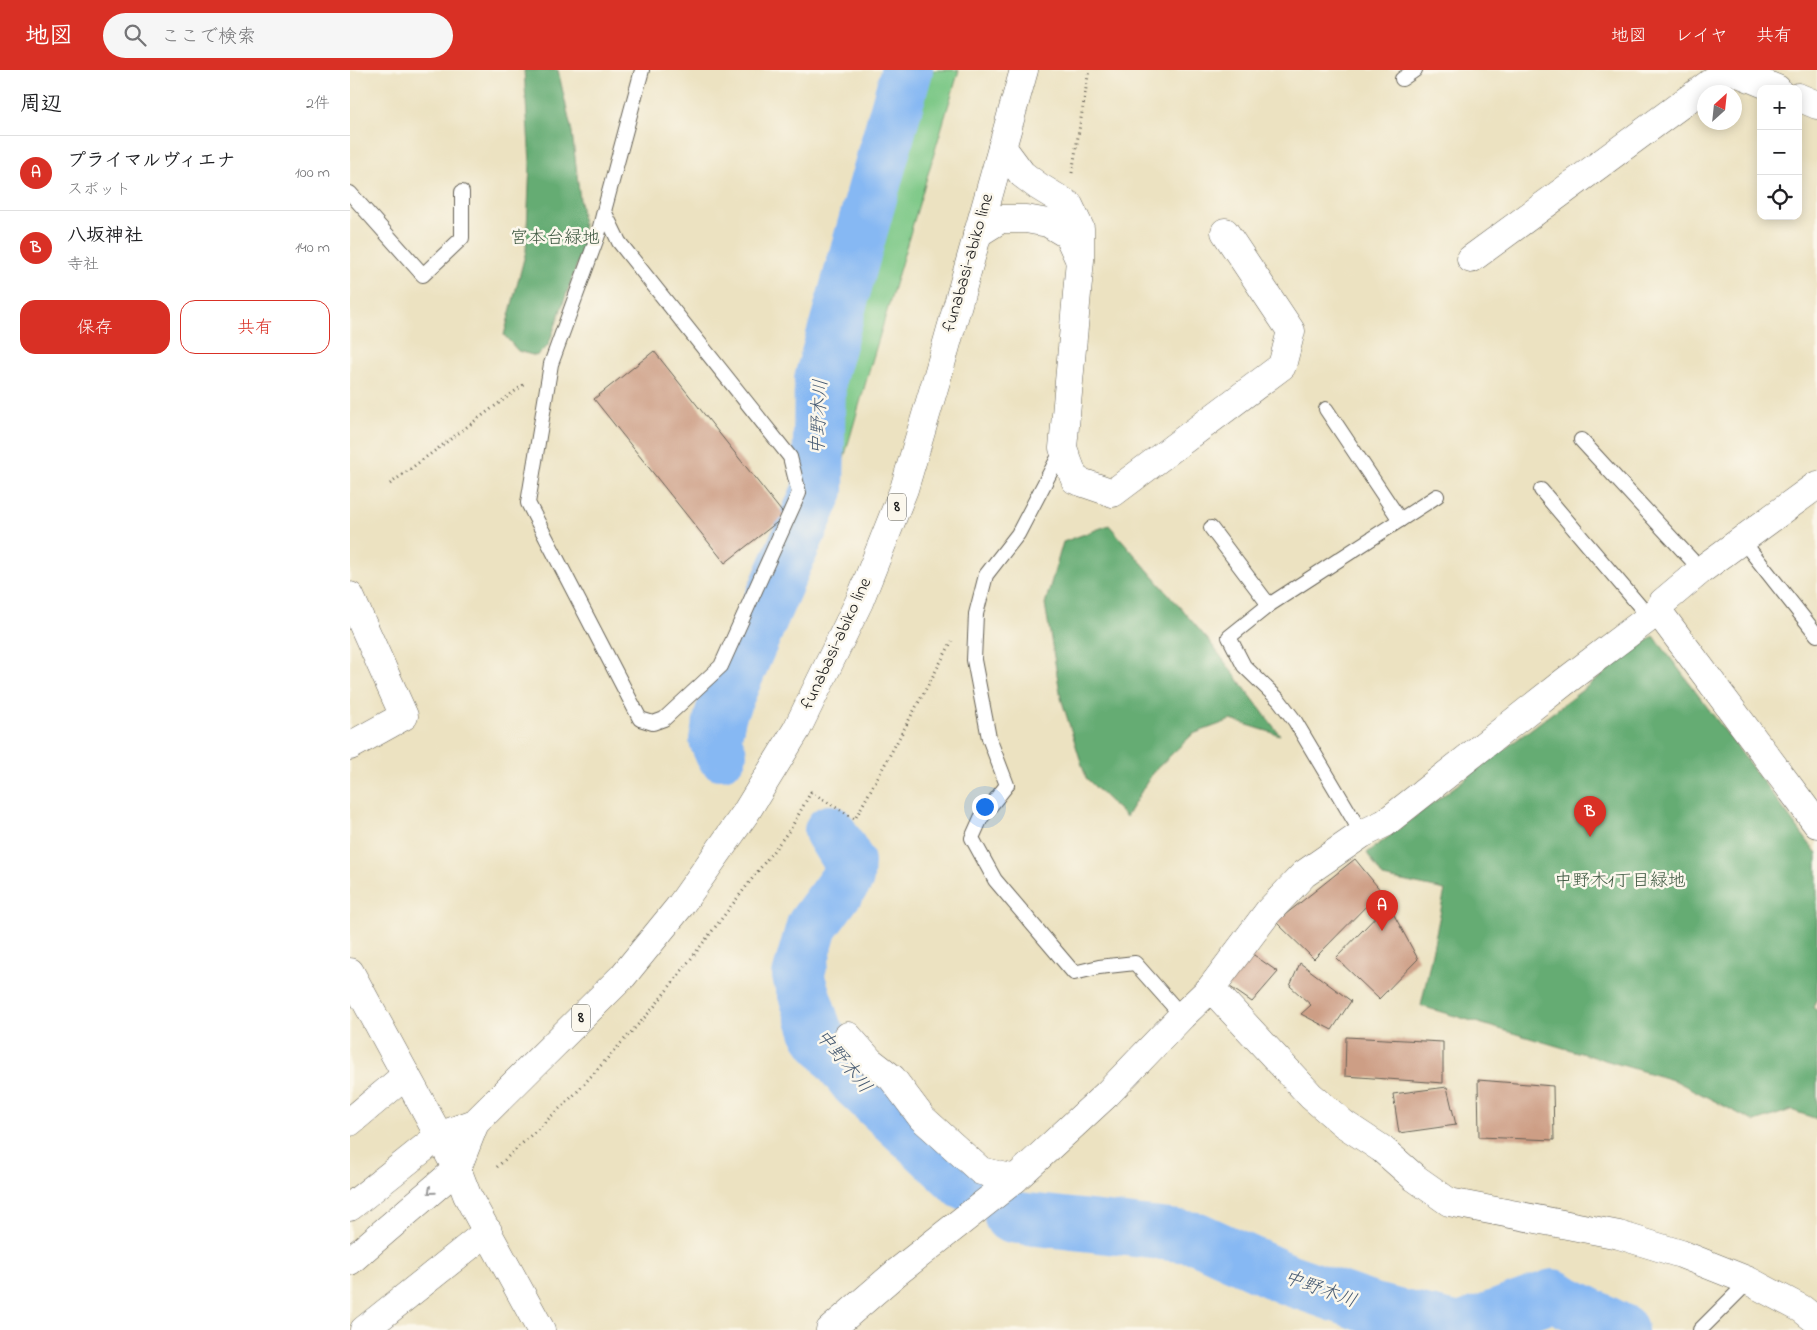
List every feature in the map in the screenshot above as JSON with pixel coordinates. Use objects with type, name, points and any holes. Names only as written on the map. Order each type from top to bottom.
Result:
[{"type":"street","name":"funabasi-abiko line","points":[[350,1261],[457,1169],[475,1123],[623,976],[680,906],[745,814],[797,729],[859,602],[904,489],[1024,70]]},
{"type":"street","points":[[1471,259],[1730,70],[1767,85]]},
{"type":"street","points":[[1802,99],[1817,105]]},
{"type":"street","points":[[1002,146],[1022,174],[1069,205],[1080,228],[1080,260],[1063,448],[1075,480],[1113,493],[1282,366],[1291,331],[1226,232]]},
{"type":"street","points":[[977,234],[1001,219],[1026,219],[1048,223],[1068,235],[1080,260]]},
{"type":"street","points":[[835,1329],[896,1273],[1015,1178],[1107,1094],[1211,988],[1268,912],[1304,874],[1362,834],[1385,823],[1654,614],[1663,602],[1701,570],[1817,486]]},
{"type":"street","points":[[350,596],[404,716],[350,746]]},
{"type":"street","points":[[1654,614],[1817,824]]},
{"type":"street","points":[[350,972],[457,1169],[468,1195],[541,1330]]},
{"type":"street","points":[[1211,988],[1311,1096],[1344,1124],[1382,1148],[1415,1178],[1449,1202],[1619,1235],[1681,1254],[1749,1281],[1802,1309],[1817,1321]]},
{"type":"street","points":[[848,1036],[870,1061],[892,1078],[922,1118],[981,1171],[1015,1178]]},
{"type":"street","points":[[350,1122],[406,1075]]},
{"type":"street","name":"funabasi-abiko line","points":[[350,1207],[439,1136],[475,1123]]},
{"type":"street","points":[[364,1330],[488,1231]]},
{"type":"lane","points":[[604,211],[619,242],[790,457],[799,493],[721,666],[664,718],[653,723],[640,719],[528,504],[551,364],[598,234],[604,211],[642,70]]},
{"type":"lane","points":[[1402,80],[1415,70]]},
{"type":"lane","points":[[350,193],[423,275],[462,238],[462,192]]},
{"type":"lane","points":[[1326,409],[1400,520]]},
{"type":"lane","points":[[1581,440],[1701,570]]},
{"type":"lane","points":[[1063,448],[1018,534],[986,575],[976,614],[974,660],[989,738],[1007,785],[981,818],[972,838],[995,880],[1074,972],[1136,963],[1182,1016]]},
{"type":"lane","points":[[1542,490],[1654,614]]},
{"type":"lane","points":[[1362,834],[1295,721],[1279,700],[1244,666],[1230,637],[1269,605],[1437,496]]},
{"type":"lane","points":[[1211,528],[1269,605]]},
{"type":"lane","points":[[1742,540],[1817,636]]},
{"type":"lane","points":[[1700,1330],[1749,1281]]},
{"type":"path","points":[[1069,205],[1070,184],[1089,70]]},
{"type":"path","points":[[390,484],[551,364]]},
{"type":"path","points":[[498,1167],[575,1094],[654,1007],[792,828],[811,792],[856,819],[966,614],[976,614]]},
{"type":"green space","name":"宮本台緑地","points":[[524,70],[558,70],[572,132],[585,242],[548,346],[536,356],[518,351],[504,335],[526,251],[530,163]]},
{"type":"green space","points":[[930,70],[959,70],[838,479],[835,409]]},
{"type":"green space","points":[[1109,525],[1209,641],[1280,735],[1231,720],[1193,734],[1153,772],[1126,817],[1086,778],[1061,698],[1045,604],[1063,542]]},
{"type":"green space","name":"中野木1丁目緑地","points":[[1654,636],[1817,854],[1817,998],[1813,1008],[1817,1010],[1817,1119],[1791,1110],[1755,1122],[1676,1081],[1421,1006],[1445,890],[1383,877],[1367,853]]},
{"type":"building","points":[[654,351],[785,516],[725,563],[594,399]]},
{"type":"building","points":[[1355,859],[1381,891],[1314,959],[1276,922]]},
{"type":"building","points":[[1388,904],[1418,959],[1379,999],[1336,958]]},
{"type":"building","points":[[1244,948],[1278,972],[1252,1002],[1220,980]]},
{"type":"building","points":[[1300,963],[1351,1001],[1332,1030],[1301,1014],[1311,1005],[1290,986]]},
{"type":"building","points":[[1346,1037],[1443,1042],[1443,1083],[1345,1076]]},
{"type":"building","points":[[1478,1080],[1553,1086],[1554,1140],[1479,1137]]},
{"type":"building","points":[[1447,1087],[1456,1125],[1399,1133],[1393,1094]]},
{"type":"waterway","name":"中野木川","points":[[721,754],[715,740],[721,713],[818,490],[820,379],[907,70]]},
{"type":"waterway","name":"中野木川","points":[[830,831],[849,862],[848,877],[812,926],[798,976],[817,1033],[856,1083],[964,1184]]},
{"type":"waterway","name":"中野木川","points":[[1010,1217],[1197,1238],[1287,1279],[1373,1309],[1460,1329],[1553,1295],[1622,1330]]},
{"type":"place","name":"八坂神社","points":[[1590,837]]},
{"type":"place","name":"プライマルヴィエナ","points":[[1382,931]]}]
